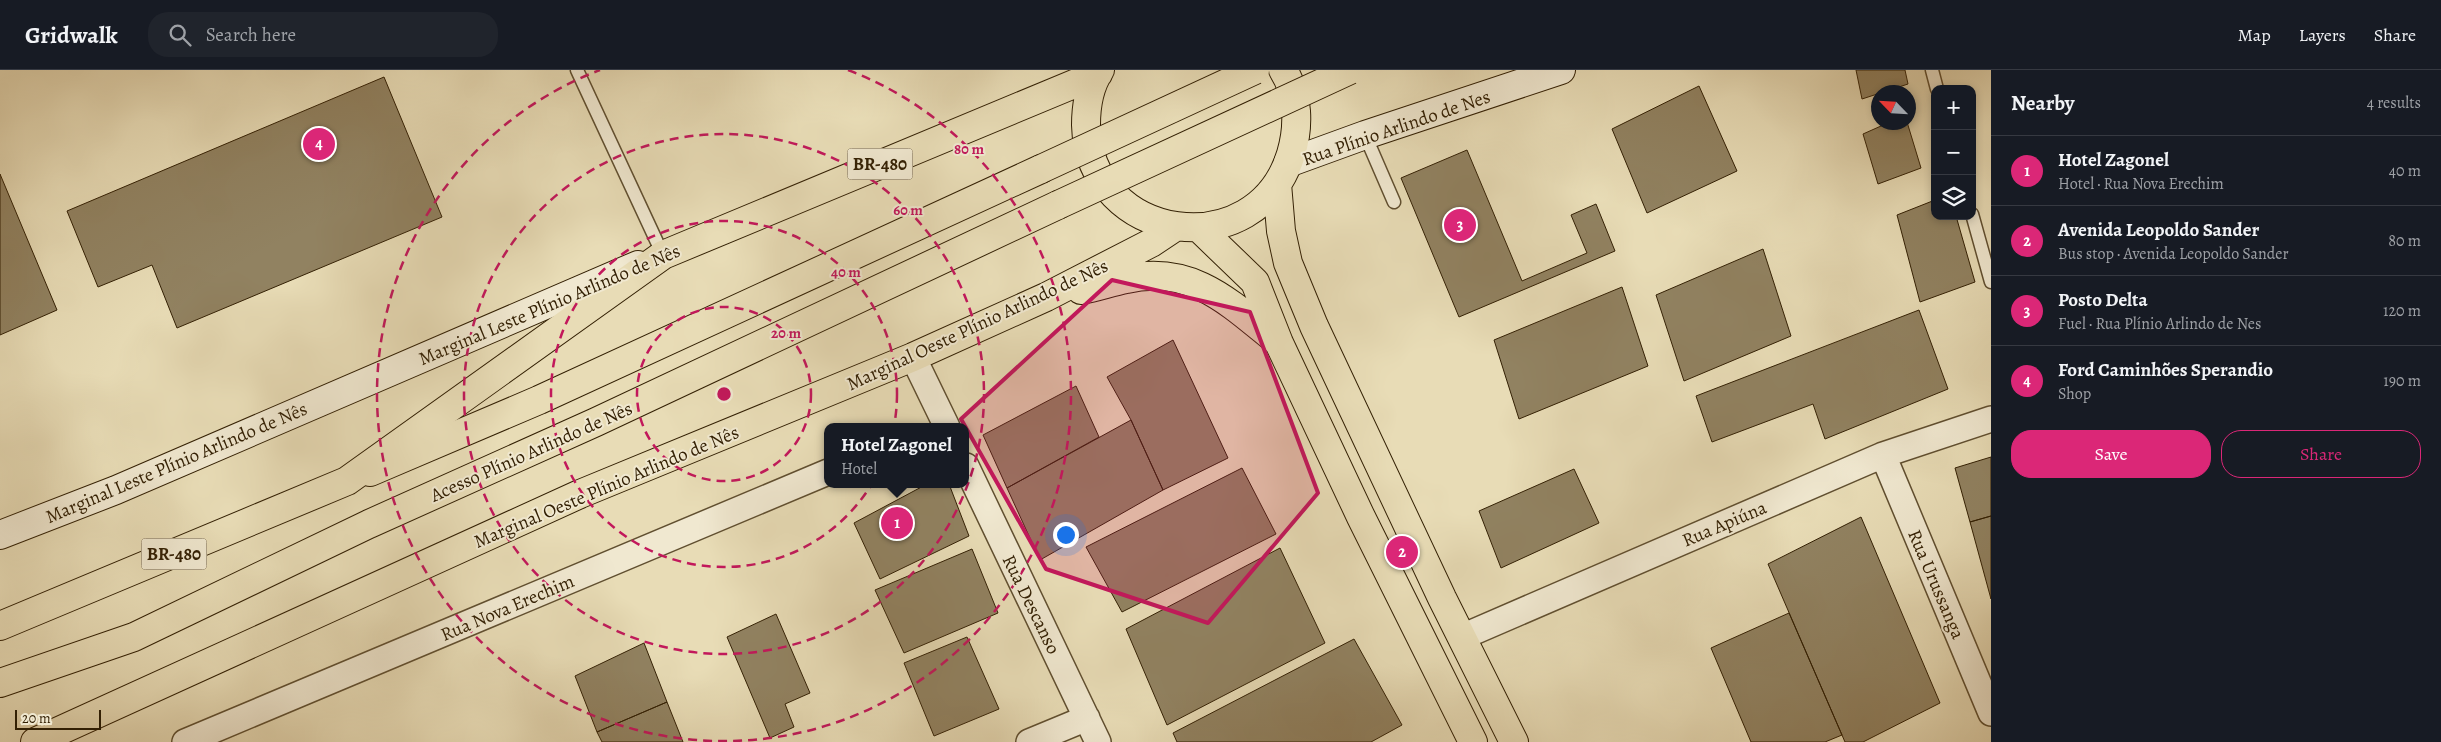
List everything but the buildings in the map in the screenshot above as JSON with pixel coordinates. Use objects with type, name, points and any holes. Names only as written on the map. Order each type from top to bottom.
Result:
[{"type":"main road","name":"BR-480","points":[[0,626],[539,400],[1255,70]]},
{"type":"main road","points":[[1099,72],[1090,94],[1086,115],[1087,137],[1092,158],[1101,177],[1115,196],[1132,210],[1153,222],[1187,228],[1222,224],[1243,215],[1262,201],[1283,174],[1295,141],[1297,118],[1294,94],[1283,70]]},
{"type":"main road","name":"Acesso Plínio Arlindo de Nês","points":[[0,683],[134,637],[369,524],[596,422],[1350,70]]},
{"type":"main road","name":"Rua Plínio Arlindo de Nes","points":[[1283,174],[1365,135],[1561,70]]},
{"type":"main road","name":"Marginal Leste Plínio Arlindo de Nês","points":[[2,529],[116,490],[663,255],[1099,72]]},
{"type":"main road","points":[[1283,174],[1281,232],[1288,263],[1330,361],[1514,742]]},
{"type":"main road","points":[[1187,228],[1255,282],[1279,344],[1366,526],[1473,742]]},
{"type":"main road","name":"Marginal Oeste Plínio Arlindo de Nês","points":[[35,742],[580,494],[913,357],[1046,297],[1151,243],[1187,228]]},
{"type":"main road","points":[[347,481],[663,255]]},
{"type":"main road","points":[[1046,297],[1128,278],[1160,276],[1192,281],[1223,297],[1279,344]]},
{"type":"main road","points":[[0,701],[134,637]]},
{"type":"street","points":[[913,357],[941,423]]},
{"type":"street","name":"Rua Apiúna","points":[[1462,637],[1883,455],[1991,419]]},
{"type":"street","name":"Rua Urussanga","points":[[1883,455],[1991,713]]},
{"type":"street","name":"Rua Descanso","points":[[969,472],[1098,742]]},
{"type":"street","name":"Rua Nova Erechim","points":[[186,742],[824,474]]},
{"type":"street","points":[[1029,742],[1087,718]]},
{"type":"lane","points":[[577,70],[663,255]]},
{"type":"lane","points":[[1932,70],[1936,85]]},
{"type":"lane","points":[[1365,135],[1394,202]]},
{"type":"lane","points":[[1974,220],[1991,282]]},
{"type":"highlighted area","points":[[1112,280],[1250,312],[1318,493],[1208,623],[1046,569],[961,419]]},
{"type":"place","name":"Ford Caminhões Sperandio","points":[[319,144]]},
{"type":"place","name":"Posto Delta","points":[[1460,225]]},
{"type":"place","name":"Hotel Zagonel","points":[[897,523]]},
{"type":"place","name":"Avenida Leopoldo Sander","points":[[1402,552]]}]
